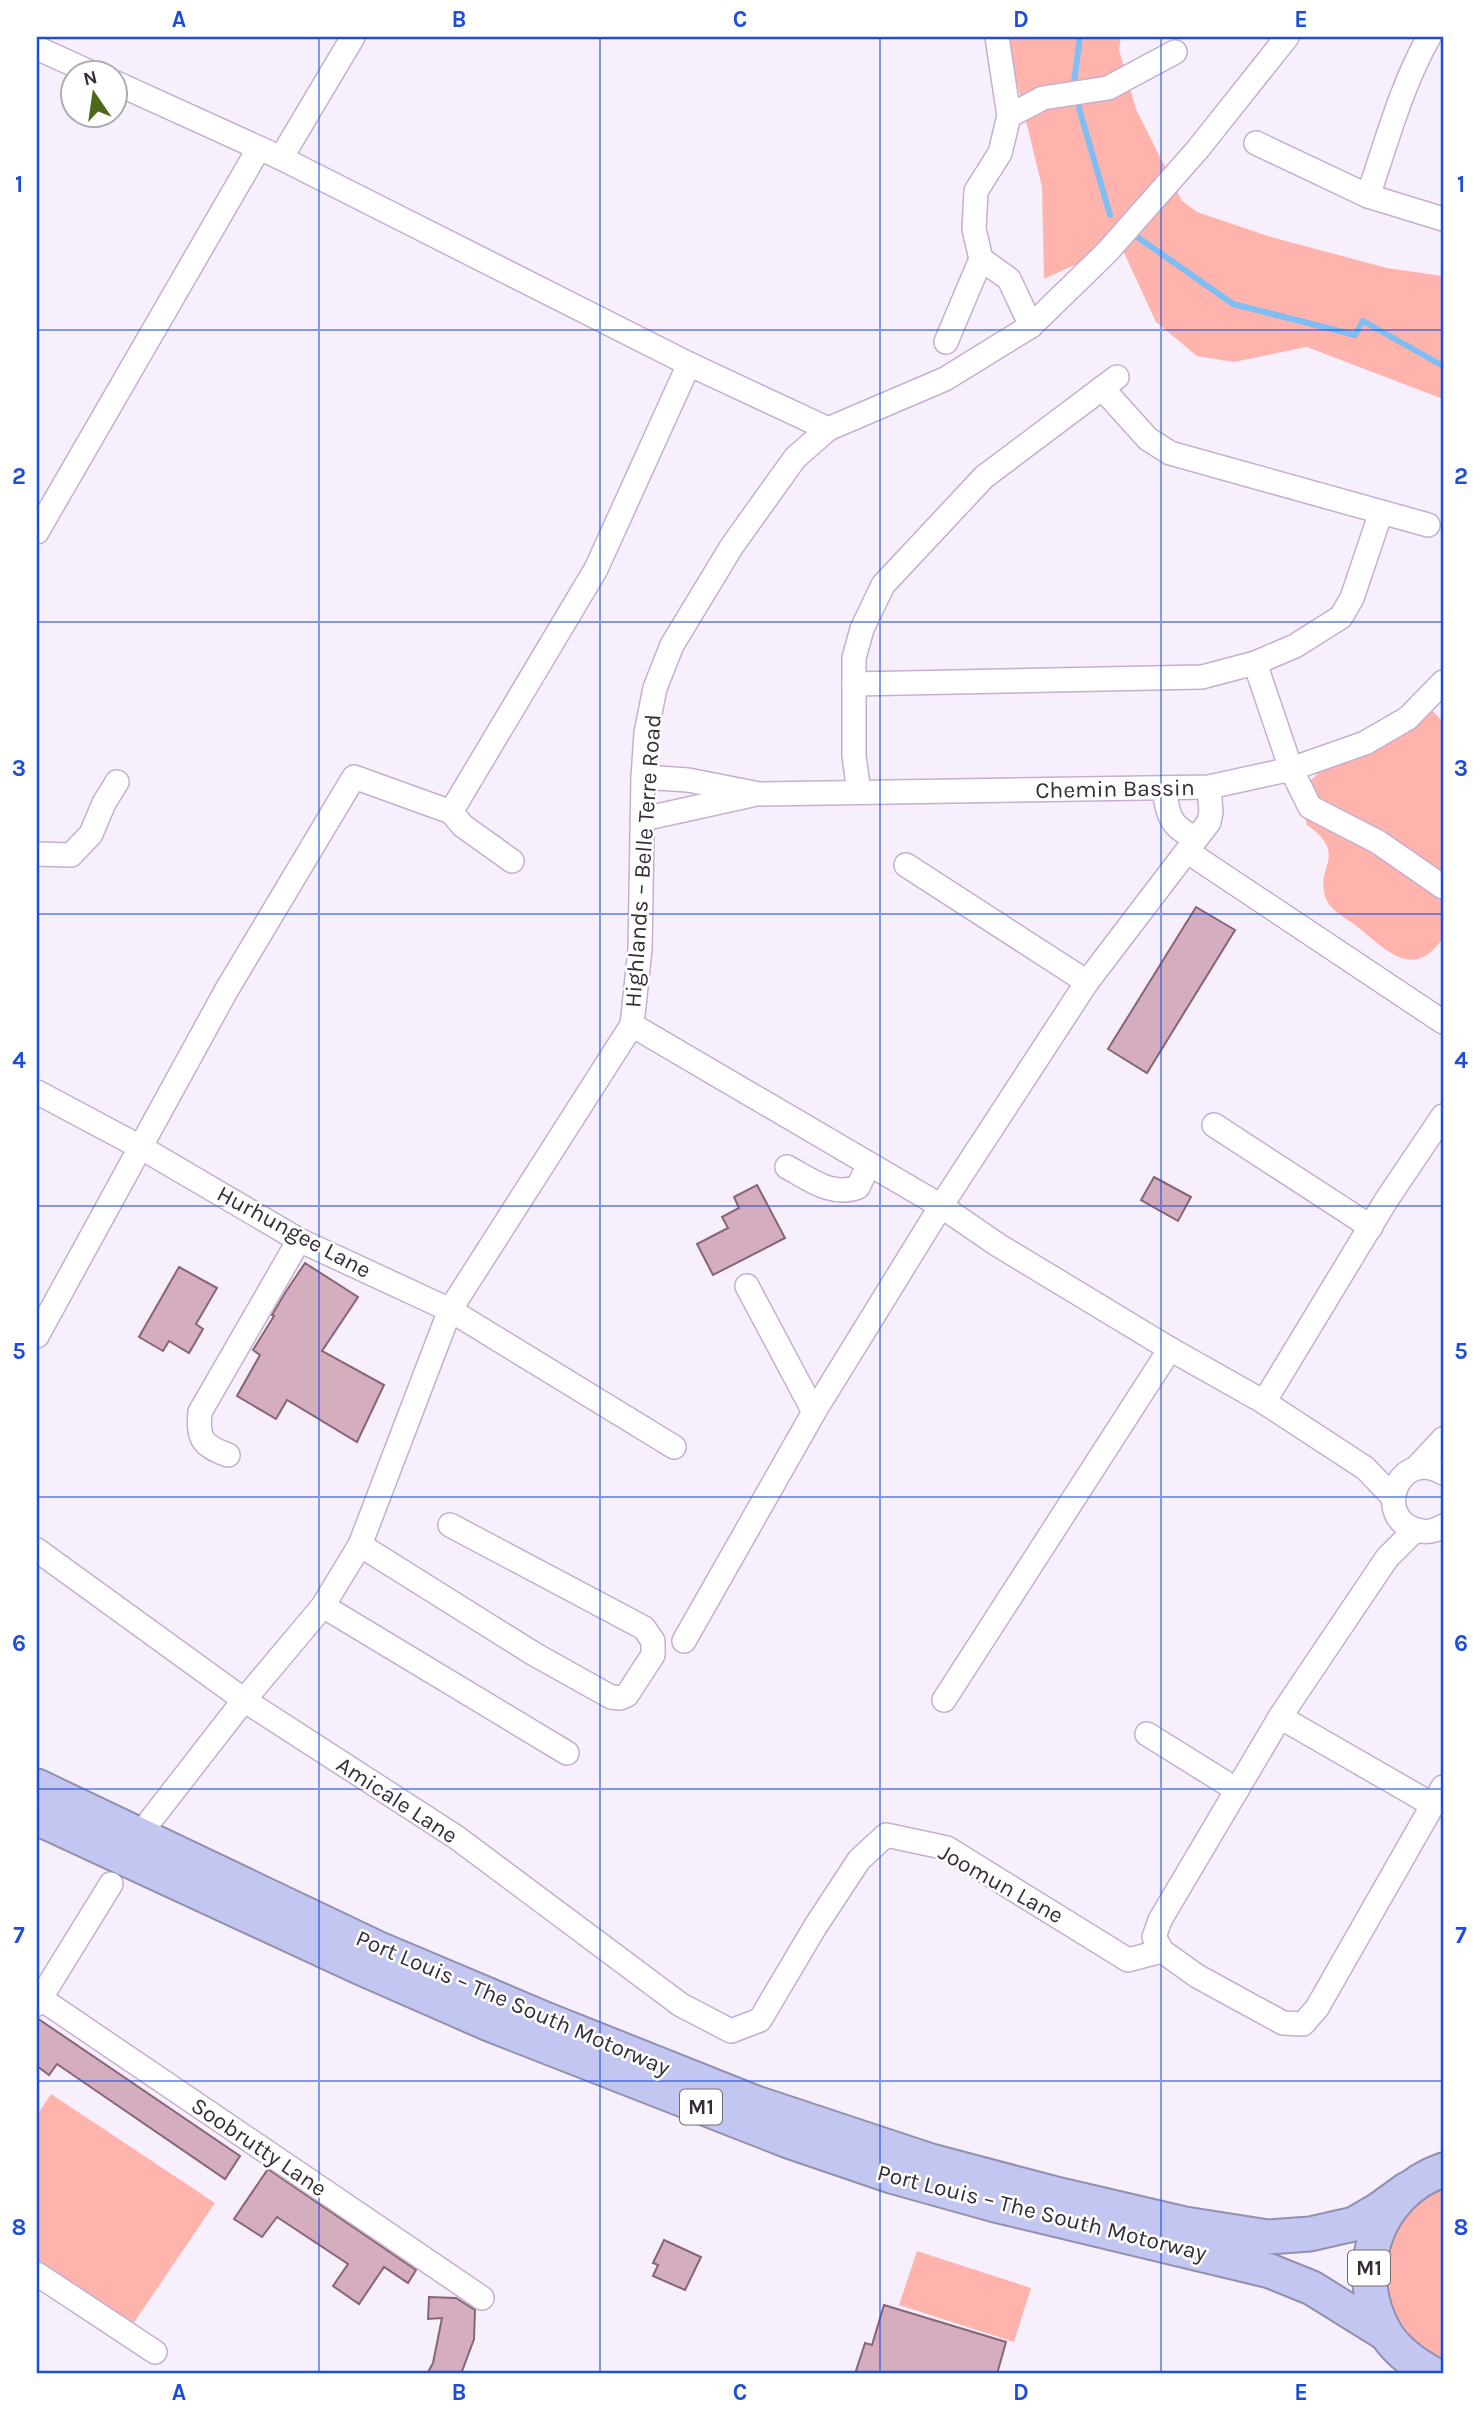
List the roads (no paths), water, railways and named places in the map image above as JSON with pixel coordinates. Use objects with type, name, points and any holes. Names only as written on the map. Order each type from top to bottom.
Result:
[{"type":"highway","name":"Port Louis – The South Motorway","points":[[37,1786],[377,1948],[545,2019],[756,2103],[931,2161],[1185,2224],[1268,2237],[1310,2234],[1354,2224],[1407,2189]]},
{"type":"highway","name":"Port Louis – The South Motorway","points":[[37,1818],[489,2024],[668,2095],[891,2176],[995,2205],[1270,2271],[1312,2288],[1386,2334]]},
{"type":"highway","name":"M1","points":[[1424,2370],[1386,2334],[1372,2305],[1369,2263],[1373,2242],[1386,2213],[1407,2189],[1443,2170]]},
{"type":"street","points":[[281,158],[353,37]]},
{"type":"street","points":[[946,342],[981,259],[974,229],[976,191],[1000,153],[1009,116],[997,37]]},
{"type":"street","name":"Highlands – Belle Terre Road","points":[[150,1821],[244,1700],[323,1606],[360,1545],[450,1310],[632,1026],[640,948],[643,777],[646,733],[655,688],[672,645],[732,546],[794,458],[828,429],[945,379],[1031,326],[1107,252],[1171,180],[1287,37]]},
{"type":"street","points":[[1368,196],[1399,108],[1429,37]]},
{"type":"street","points":[[37,48],[63,60]]},
{"type":"street","points":[[1009,116],[1043,98],[1108,89],[1175,52]]},
{"type":"street","points":[[130,89],[281,158],[689,364],[828,429]]},
{"type":"street","points":[[1256,143],[1368,196],[1443,219]]},
{"type":"street","points":[[37,532],[259,148]]},
{"type":"street","points":[[981,259],[1009,279],[1031,326]]},
{"type":"street","points":[[451,811],[596,569],[689,364]]},
{"type":"street","points":[[859,792],[854,756],[854,658],[862,629],[883,585],[984,478],[1110,382],[1129,420],[1148,439],[1170,453],[1428,525]]},
{"type":"street","points":[[854,684],[1202,677],[1255,663],[1295,646],[1341,617],[1352,598],[1381,512]]},
{"type":"street","points":[[1255,663],[1291,769],[1310,807],[1378,842],[1443,887]]},
{"type":"street","name":"Chemin Bassin","points":[[759,794],[1209,788],[1291,769],[1365,743],[1408,718],[1443,682]]},
{"type":"street","points":[[37,1336],[226,991],[354,777],[451,811],[463,826],[512,861]]},
{"type":"street","points":[[643,777],[688,780],[759,794]]},
{"type":"street","points":[[37,854],[71,855],[91,834],[104,803],[117,782]]},
{"type":"street","points":[[684,1641],[814,1412],[941,1206],[1087,982],[1209,822],[1209,788]]},
{"type":"street","points":[[1164,789],[1167,811],[1192,845],[1443,1022]]},
{"type":"street","points":[[643,819],[759,794]]},
{"type":"street","points":[[906,865],[1087,982]]},
{"type":"street","points":[[632,1026],[941,1206],[998,1245],[1170,1349],[1264,1402],[1365,1468],[1405,1524],[1432,1534]]},
{"type":"street","name":"Hurhungee Lane","points":[[37,1092],[142,1147],[299,1240],[450,1310],[674,1447]]},
{"type":"street","points":[[1264,1402],[1370,1227],[1443,1116]]},
{"type":"street","points":[[1214,1125],[1370,1227]]},
{"type":"street","points":[[788,1167],[828,1189],[844,1193],[858,1187],[869,1164]]},
{"type":"street","points":[[228,1455],[209,1448],[198,1429],[200,1412],[299,1240]]},
{"type":"street","points":[[747,1286],[814,1412]]},
{"type":"street","points":[[944,1700],[1170,1349]]},
{"type":"street","points":[[1280,1717],[1438,1796],[1317,2008],[1303,2024],[1283,2023],[1197,1976],[1162,1951],[1154,1937],[1160,1920],[1280,1717],[1387,1558],[1397,1483],[1443,1439]]},
{"type":"street","points":[[1365,1468],[1435,1468],[1443,1473]]},
{"type":"street","points":[[360,1545],[534,1654],[611,1696],[620,1698],[627,1695],[653,1655],[653,1641],[644,1628],[450,1525]]},
{"type":"street","points":[[1387,1558],[1432,1534]]},
{"type":"street","name":"Amicale Lane","points":[[37,1550],[244,1700],[456,1837],[681,2005],[731,2032],[760,2020]]},
{"type":"street","points":[[323,1606],[567,1754]]},
{"type":"street","points":[[1147,1734],[1237,1790]]},
{"type":"street","name":"Joomun Lane","points":[[760,2020],[859,1860],[886,1835],[947,1848],[1128,1960],[1162,1951]]},
{"type":"street","points":[[38,2000],[111,1884]]},
{"type":"street","name":"Soobrutty Lane","points":[[38,2000],[482,2298]]},
{"type":"street","points":[[37,2274],[155,2352]]},
{"type":"waterway","points":[[1074,82],[1080,37]]},
{"type":"waterway","points":[[1079,108],[1110,215]]},
{"type":"waterway","points":[[1133,234],[1233,304],[1355,335],[1363,321],[1443,366]]}]
